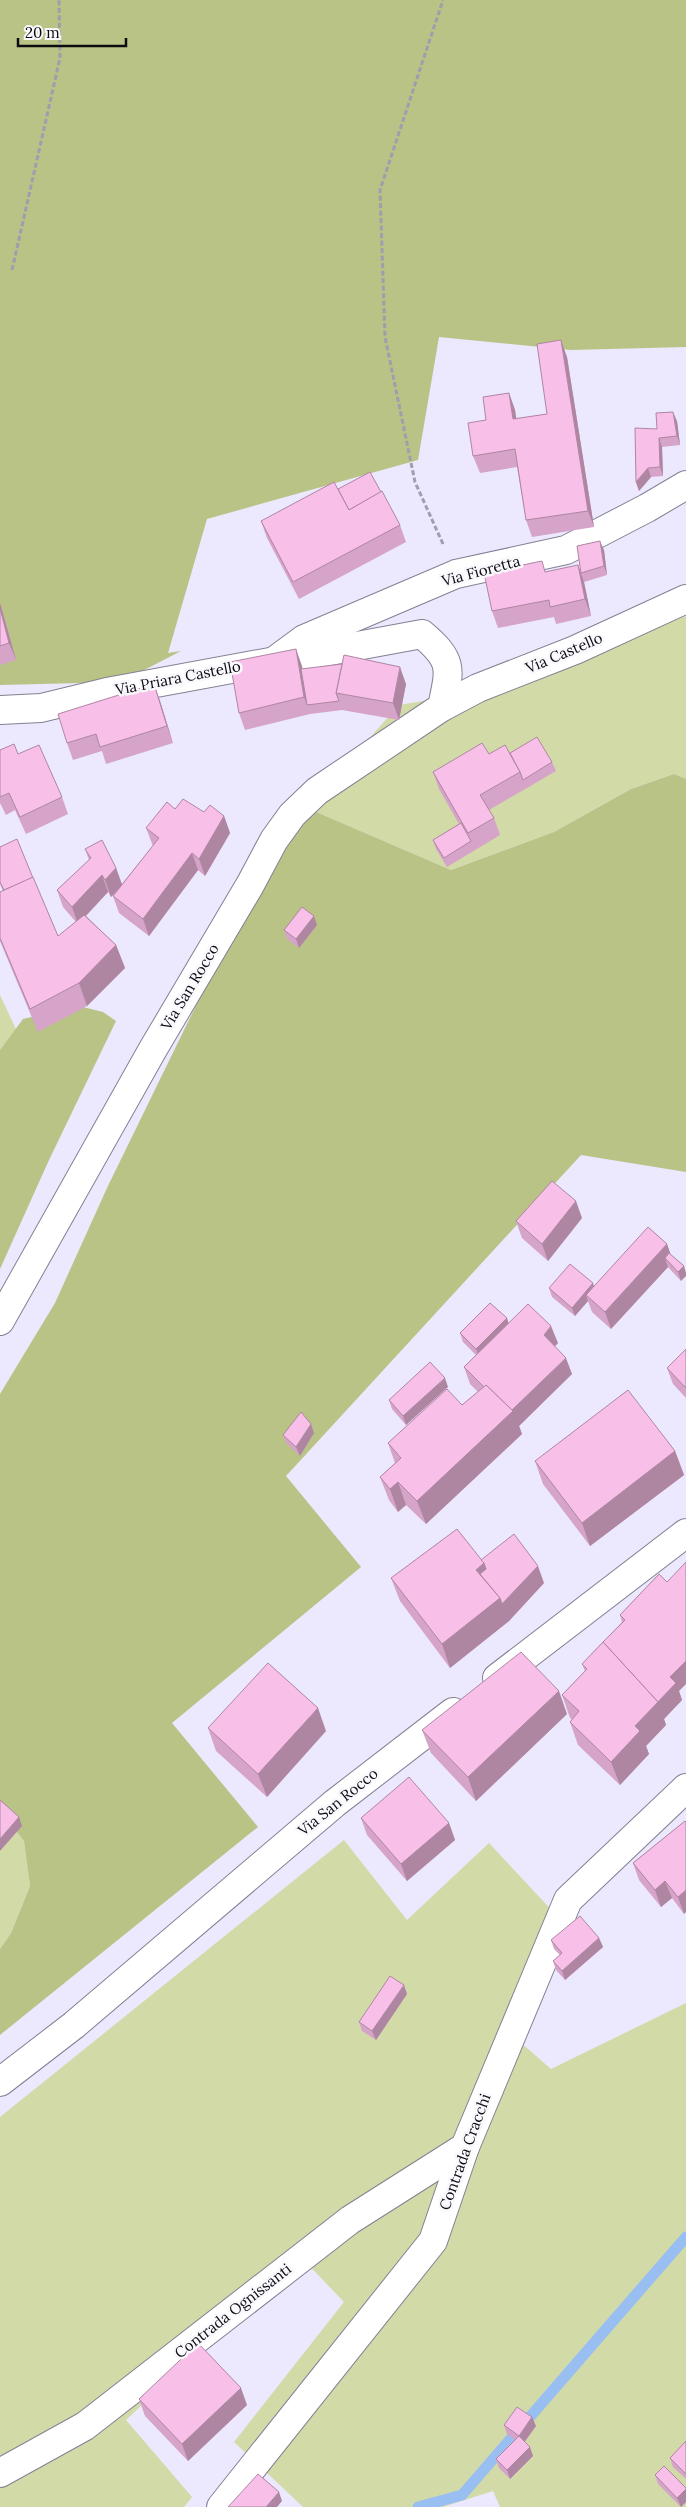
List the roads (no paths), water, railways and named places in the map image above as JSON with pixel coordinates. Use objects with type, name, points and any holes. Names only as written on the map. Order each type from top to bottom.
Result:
[{"type":"street","name":"Via Fioretta","points":[[277,659],[304,639],[456,574],[566,550],[648,508],[686,485]]},
{"type":"street","name":"Via Castello","points":[[442,707],[478,688],[575,650],[686,599]]},
{"type":"street","name":"Via Priara Castello","points":[[0,710],[41,708],[107,692],[277,659],[422,634],[440,649],[449,671],[442,707]]},
{"type":"street","name":"Via San Rocco","points":[[0,1321],[153,1049],[250,885],[274,840],[292,815],[317,791],[442,707]]},
{"type":"street","name":"Via San Rocco","points":[[0,2082],[74,2025],[335,1802],[686,1533]]},
{"type":"street","name":"Contrada Cracchi","points":[[221,2507],[433,2241],[465,2147],[568,1900],[686,1788]]},
{"type":"street","name":"Contrada Ognissanti","points":[[0,2473],[85,2426],[350,2220],[465,2147]]},
{"type":"waterway","points":[[418,2507],[462,2495],[686,2237]]}]
